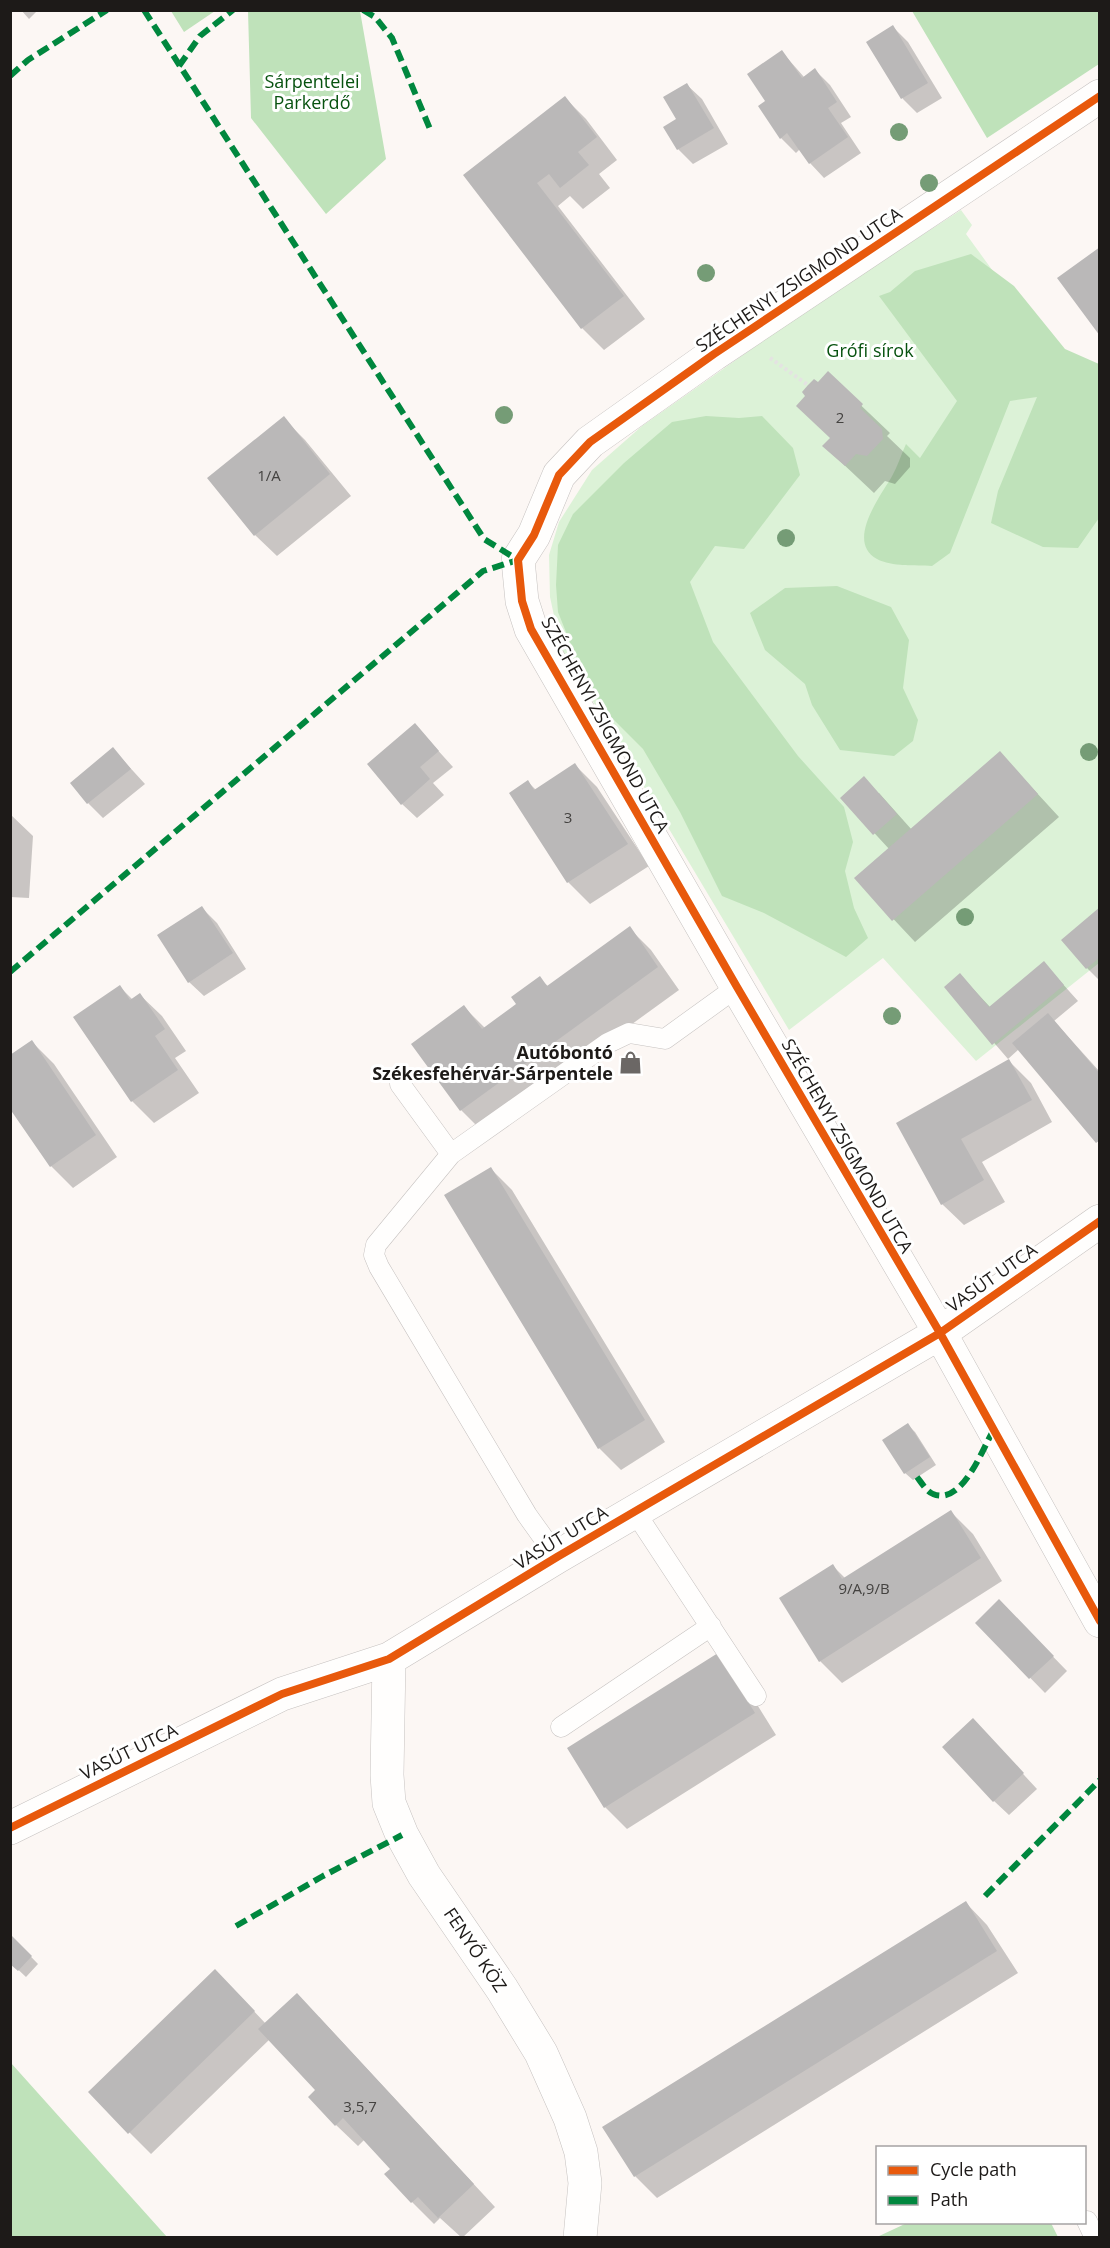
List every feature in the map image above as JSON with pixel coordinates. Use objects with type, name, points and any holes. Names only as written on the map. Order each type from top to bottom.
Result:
[{"type":"street","name":"SZÉCHENYI ZSIGMOND UTCA","points":[[1100,96],[740,337],[590,442],[559,475],[534,535],[518,560],[522,601],[531,629],[940,1333],[1100,1621]]},
{"type":"street","name":"VASÚT UTCA","points":[[10,1828],[282,1694],[389,1659],[557,1557],[940,1333],[1100,1221]]},
{"type":"street","name":"FENYŐ KÖZ","points":[[389,1659],[387,1774],[389,1803],[402,1835],[424,1875],[502,1989],[541,2053],[570,2118],[581,2152],[585,2183],[580,2238]]},
{"type":"lane","points":[[557,1557],[521,1505],[379,1267],[374,1255],[376,1245],[451,1154],[608,1043],[629,1032],[665,1039],[737,987]]},
{"type":"lane","points":[[400,1084],[451,1154]]},
{"type":"lane","points":[[635,1512],[756,1695]]},
{"type":"lane","points":[[561,1727],[711,1626]]},
{"type":"path","points":[[740,337],[808,386]]},
{"type":"green space","points":[[171,11],[215,11],[184,32]]},
{"type":"green space","name":"Sárpentelei Parkerdő","points":[[248,11],[360,11],[386,159],[326,214],[251,118]]},
{"type":"green space","points":[[912,11],[1099,11],[1099,64],[987,138]]},
{"type":"green space","name":"Grófi sírok","points":[[961,210],[972,225],[966,234],[1099,417],[1099,963],[976,1061],[883,958],[789,1030],[561,648],[550,597],[549,555],[559,522],[592,470],[642,426],[814,305]]},
{"type":"green space","points":[[971,254],[1014,286],[1065,349],[1099,364],[1099,518],[1078,548],[1043,547],[991,523],[998,491],[1037,397],[1010,401],[950,553],[932,566],[883,562],[868,551],[864,542],[865,531],[873,508],[893,474],[906,444],[920,458],[957,401],[879,296],[890,292],[915,271]]},
{"type":"green space","points":[[706,416],[739,418],[762,416],[793,448],[800,475],[744,549],[715,546],[690,582],[713,642],[798,756],[844,807],[853,842],[845,871],[854,908],[868,938],[846,957],[764,913],[722,896],[680,812],[643,749],[603,709],[581,670],[558,612],[556,585],[558,545],[573,514],[624,463],[672,422]]},
{"type":"green space","points":[[837,586],[891,607],[909,640],[903,688],[918,720],[913,741],[894,756],[840,750],[812,705],[805,684],[765,650],[750,613],[785,588]]},
{"type":"green space","points":[[11,2063],[167,2237],[11,2237]]},
{"type":"green space","points":[[905,2224],[1052,2224],[1058,2237],[877,2237]]},
{"type":"building","points":[[893,25],[928,83],[901,99],[866,42]]},
{"type":"building","points":[[782,50],[802,78],[815,68],[837,102],[828,108],[848,137],[809,164],[787,133],[780,139],[758,106],[765,101],[747,74]]},
{"type":"building","points":[[687,83],[714,128],[677,150],[663,127],[676,119],[663,97]]},
{"type":"building","points":[[565,96],[597,137],[578,152],[589,165],[560,188],[549,174],[537,183],[624,296],[581,329],[463,175]]},
{"type":"building","points":[[1100,247],[1100,336],[1057,278]]},
{"type":"building","points":[[828,371],[863,404],[860,408],[882,429],[883,439],[867,456],[856,454],[845,466],[822,446],[830,438],[796,406],[805,396],[802,392],[808,385],[814,379],[818,382]]},
{"type":"building","points":[[284,416],[330,474],[254,536],[207,478]]},
{"type":"building","points":[[415,723],[439,751],[420,767],[430,779],[401,805],[367,764]]},
{"type":"building","points":[[113,747],[131,769],[87,804],[70,783]]},
{"type":"building","points":[[1000,751],[1038,794],[892,921],[854,878]]},
{"type":"building","points":[[575,763],[628,844],[567,883],[509,793],[528,780],[534,790]]},
{"type":"building","points":[[864,776],[897,814],[873,835],[840,798]]},
{"type":"building","points":[[202,906],[233,953],[188,983],[157,935]]},
{"type":"building","points":[[1100,907],[1100,957],[1086,969],[1061,940]]},
{"type":"building","points":[[630,926],[658,967],[460,1111],[411,1044],[464,1005],[482,1029],[516,1004],[511,997],[540,976],[547,986]]},
{"type":"building","points":[[1044,961],[1064,985],[992,1045],[944,987],[960,973],[989,1007]]},
{"type":"building","points":[[120,985],[130,1000],[140,993],[165,1029],[155,1036],[178,1070],[131,1102],[73,1017]]},
{"type":"building","points":[[1048,1013],[1100,1074],[1100,1140],[1096,1143],[1012,1043]]},
{"type":"building","points":[[32,1040],[96,1135],[50,1167],[10,1109],[10,1055]]},
{"type":"building","points":[[1009,1059],[1032,1100],[961,1139],[984,1180],[941,1205],[896,1123]]},
{"type":"building","points":[[491,1167],[645,1420],[598,1449],[444,1195]]},
{"type":"building","points":[[908,1423],[930,1457],[904,1474],[882,1440]]},
{"type":"building","points":[[951,1510],[981,1558],[819,1662],[779,1598],[833,1564],[842,1579]]},
{"type":"building","points":[[999,1599],[1054,1656],[1029,1679],[975,1623]]},
{"type":"building","points":[[718,1653],[755,1713],[604,1808],[567,1748]]},
{"type":"building","points":[[973,1718],[1024,1773],[993,1802],[942,1747]]},
{"type":"building","points":[[966,1901],[997,1951],[634,2177],[602,2127]]},
{"type":"building","points":[[10,1934],[32,1956],[18,1971],[10,1964]]},
{"type":"building","points":[[215,1969],[255,2011],[128,2134],[88,2092]]},
{"type":"building","points":[[297,1993],[474,2184],[438,2218],[418,2197],[411,2203],[384,2174],[390,2169],[343,2118],[335,2126],[308,2097],[315,2090],[258,2029]]},
{"type":"marked path","points":[[10,76],[28,60],[107,10]]},
{"type":"marked path","points":[[144,10],[484,539],[518,560]]},
{"type":"marked path","points":[[179,66],[200,36],[233,10]]},
{"type":"marked path","points":[[363,10],[375,17],[392,38],[430,129]]},
{"type":"marked path","points":[[10,972],[483,571],[518,560]]},
{"type":"marked path","points":[[917,1477],[933,1494],[943,1496],[953,1492],[970,1474],[993,1431]]},
{"type":"marked path","points":[[985,1896],[1100,1780]]},
{"type":"marked path","points":[[236,1926],[323,1876],[402,1835]]},
{"type":"cycle path","points":[[1100,96],[714,354],[590,442],[559,475],[534,535],[518,560],[522,601],[531,629],[940,1333],[1100,1621]]},
{"type":"cycle path","points":[[10,1828],[282,1694],[389,1659],[557,1557],[940,1333],[1100,1221]]},
{"type":"place","name":"Autóbontó Székesfehérvár-Sárpentele","points":[[631,1063]]}]
